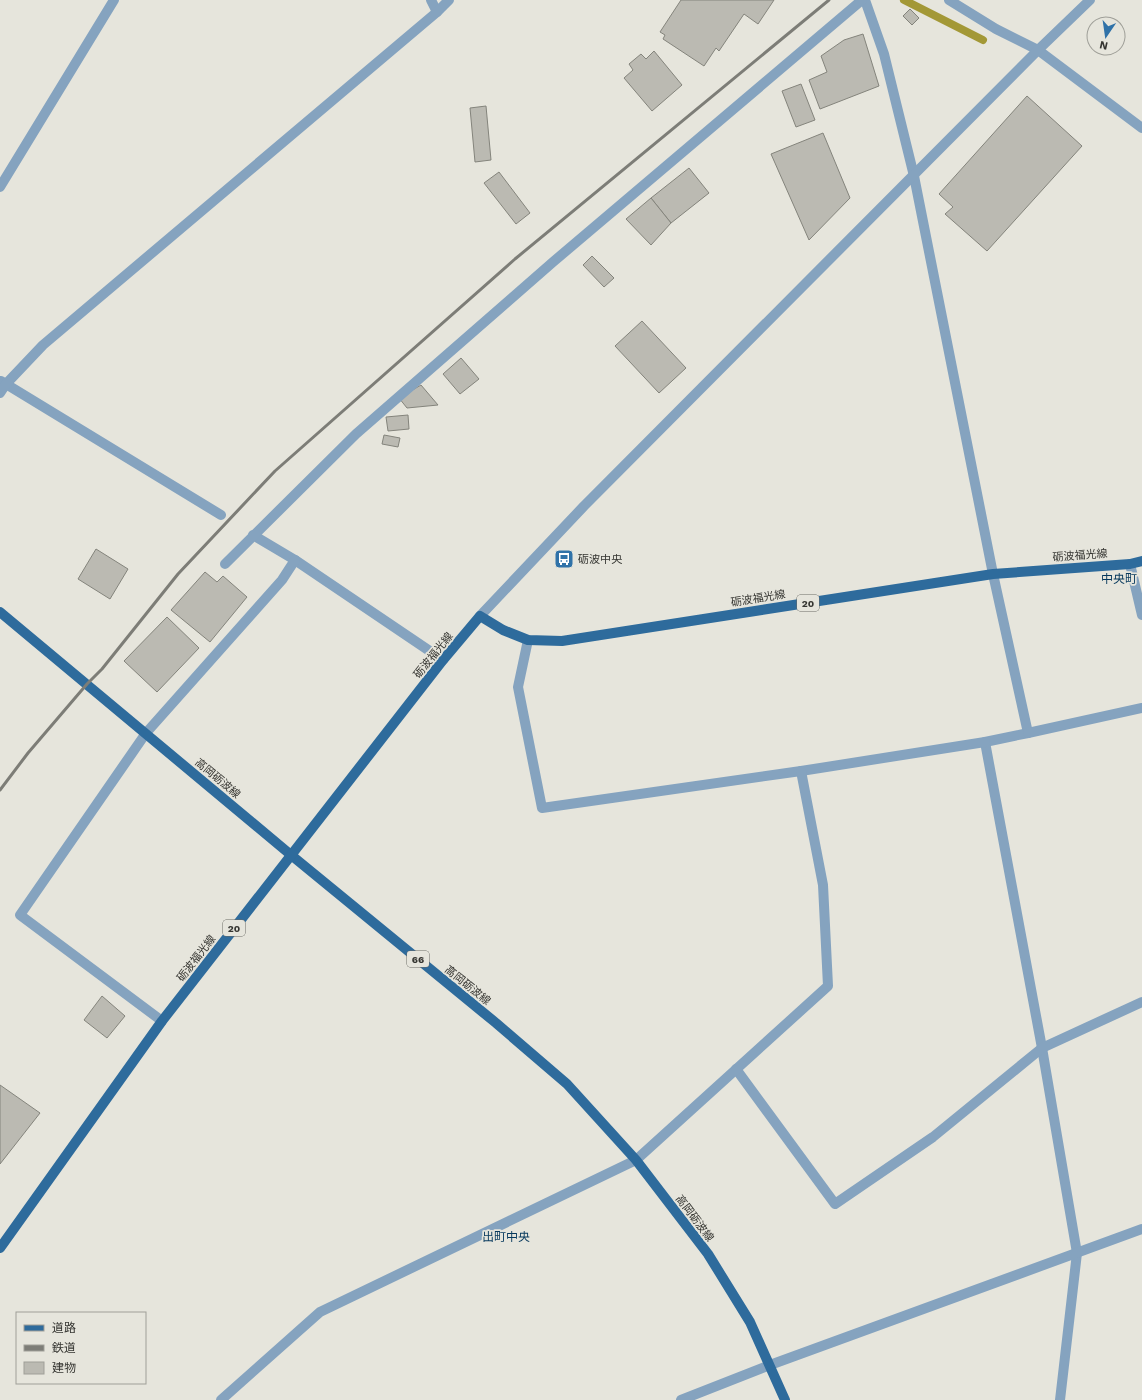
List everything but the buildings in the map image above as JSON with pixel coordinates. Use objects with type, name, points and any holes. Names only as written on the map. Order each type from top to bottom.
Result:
[{"type":"main road","name":"砺波福光線","points":[[0,1248],[162,1021],[443,660],[480,616],[503,630],[528,640],[562,641],[993,574],[1130,564],[1142,561]]},
{"type":"main road","name":"高岡砺波線","points":[[0,612],[568,1084],[636,1160],[708,1254],[750,1322],[785,1400]]},
{"type":"street","points":[[0,187],[114,0]]},
{"type":"street","points":[[431,0],[437,12]]},
{"type":"street","points":[[0,392],[3,382],[43,345],[437,12],[449,0]]},
{"type":"street","points":[[225,564],[362,429],[559,257],[864,0],[884,54],[914,176],[993,574],[1028,733]]},
{"type":"street","points":[[949,0],[996,29],[1038,50],[1142,128]]},
{"type":"street","points":[[480,616],[584,506],[1038,50],[1090,0]]},
{"type":"street","points":[[3,382],[221,515]]},
{"type":"street","points":[[253,535],[295,560],[443,660]]},
{"type":"street","points":[[162,1021],[20,915],[146,733],[282,580],[295,560]]},
{"type":"street","points":[[1130,564],[1142,615]]},
{"type":"street","points":[[528,640],[518,687],[542,808],[801,771],[986,742],[1142,708]]},
{"type":"street","points":[[986,742],[1042,1048],[1076,1253],[1060,1400]]},
{"type":"street","points":[[221,1400],[320,1312],[636,1160],[828,986],[823,885],[801,771]]},
{"type":"street","points":[[736,1069],[835,1204],[933,1137],[1042,1048],[1142,1002]]},
{"type":"street","points":[[681,1400],[770,1365],[1142,1229]]},
{"type":"waterway","points":[[904,0],[983,40]]},
{"type":"railway","points":[[0,790],[28,753],[87,684],[102,669],[178,574],[275,471],[515,259],[829,0]]},
{"type":"place","name":"砺波中央","points":[[564,559]]},
{"type":"district","name":"中央町","points":[[1119,579]]},
{"type":"district","name":"出町中央","points":[[506,1237]]}]
